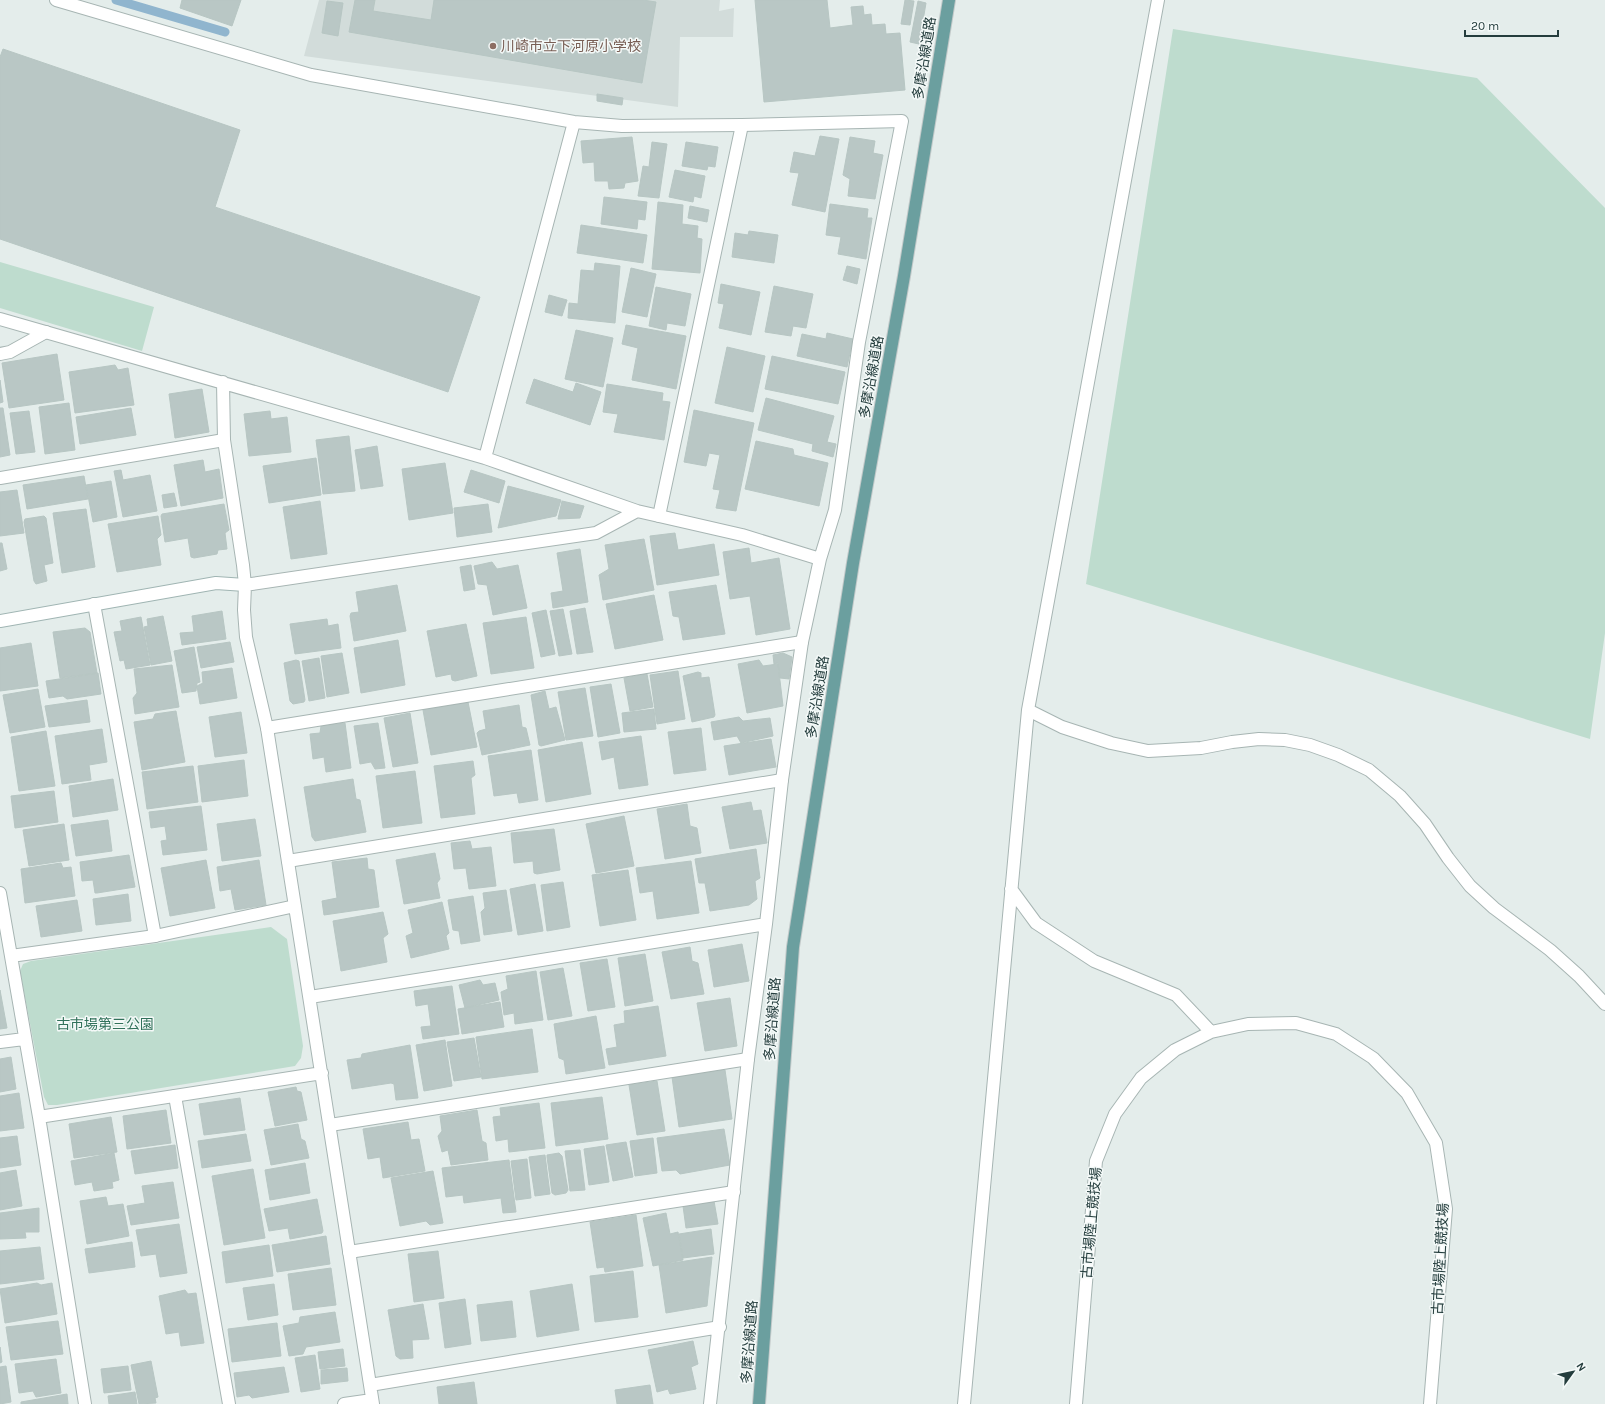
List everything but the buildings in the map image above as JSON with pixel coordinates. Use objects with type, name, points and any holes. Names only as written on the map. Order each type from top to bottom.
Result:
[{"type":"main road","name":"多摩沿線道路","points":[[759,1404],[793,947],[853,563],[904,276],[949,0]]},
{"type":"street","points":[[56,0],[311,75],[574,122],[622,126],[902,121],[859,342],[835,510],[820,559],[802,642],[782,780],[766,924],[748,1059],[720,1327],[710,1404]]},
{"type":"street","points":[[964,1404],[1028,710],[1158,0]]},
{"type":"street","points":[[485,458],[574,122]]},
{"type":"street","points":[[659,516],[742,125]]},
{"type":"street","points":[[0,319],[485,458],[637,511],[742,535],[820,559]]},
{"type":"street","points":[[0,354],[10,352],[46,332]]},
{"type":"street","points":[[223,382],[224,440],[243,565],[246,637],[267,728],[373,1402],[344,1404]]},
{"type":"street","points":[[0,478],[224,440]]},
{"type":"street","points":[[0,621],[216,583],[245,585],[596,533],[637,511]]},
{"type":"street","points":[[94,604],[155,936]]},
{"type":"street","points":[[267,728],[802,642]]},
{"type":"street","points":[[1028,710],[1062,727],[1111,743],[1148,751],[1194,748],[1259,739],[1285,740],[1310,745],[1338,755],[1369,770],[1400,796],[1425,824],[1448,858],[1470,886],[1499,913],[1550,950],[1579,976],[1605,1004]]},
{"type":"street","points":[[288,861],[782,780]]},
{"type":"street","points":[[1011,890],[1036,924],[1094,961],[1176,995],[1211,1032]]},
{"type":"street","points":[[0,893],[85,1404]]},
{"type":"street","points":[[11,956],[155,936],[295,906]]},
{"type":"street","points":[[310,997],[766,924]]},
{"type":"street","name":"古市場陸上競技場","points":[[1076,1404],[1096,1161],[1115,1114],[1141,1078],[1175,1050],[1211,1032],[1248,1024],[1296,1022],[1336,1034],[1373,1058],[1407,1093],[1436,1143],[1446,1209],[1430,1404]]},
{"type":"street","points":[[0,1042],[24,1039]]},
{"type":"street","points":[[330,1125],[748,1059]]},
{"type":"street","points":[[38,1117],[322,1073]]},
{"type":"street","points":[[175,1096],[229,1404]]},
{"type":"street","points":[[349,1252],[734,1192]]},
{"type":"street","points":[[370,1386],[720,1327]]},
{"type":"shaded area","name":"川崎市立下河原小学校","points":[[319,0],[720,0],[719,11],[734,8],[733,37],[680,37],[678,107],[304,56]]},
{"type":"green space","points":[[1173,29],[1477,78],[1605,208],[1605,633],[1590,739],[1086,584]]},
{"type":"green space","points":[[0,262],[154,307],[142,351],[0,308]]},
{"type":"green space","name":"古市場第三公園","points":[[271,927],[287,939],[303,1046],[301,1058],[295,1066],[57,1105],[48,1105],[44,1097],[20,971],[23,964],[31,961]]},
{"type":"waterway","points":[[116,0],[225,32]]},
{"type":"place","name":"川崎市立下河原小学校","points":[[493,46]]}]
